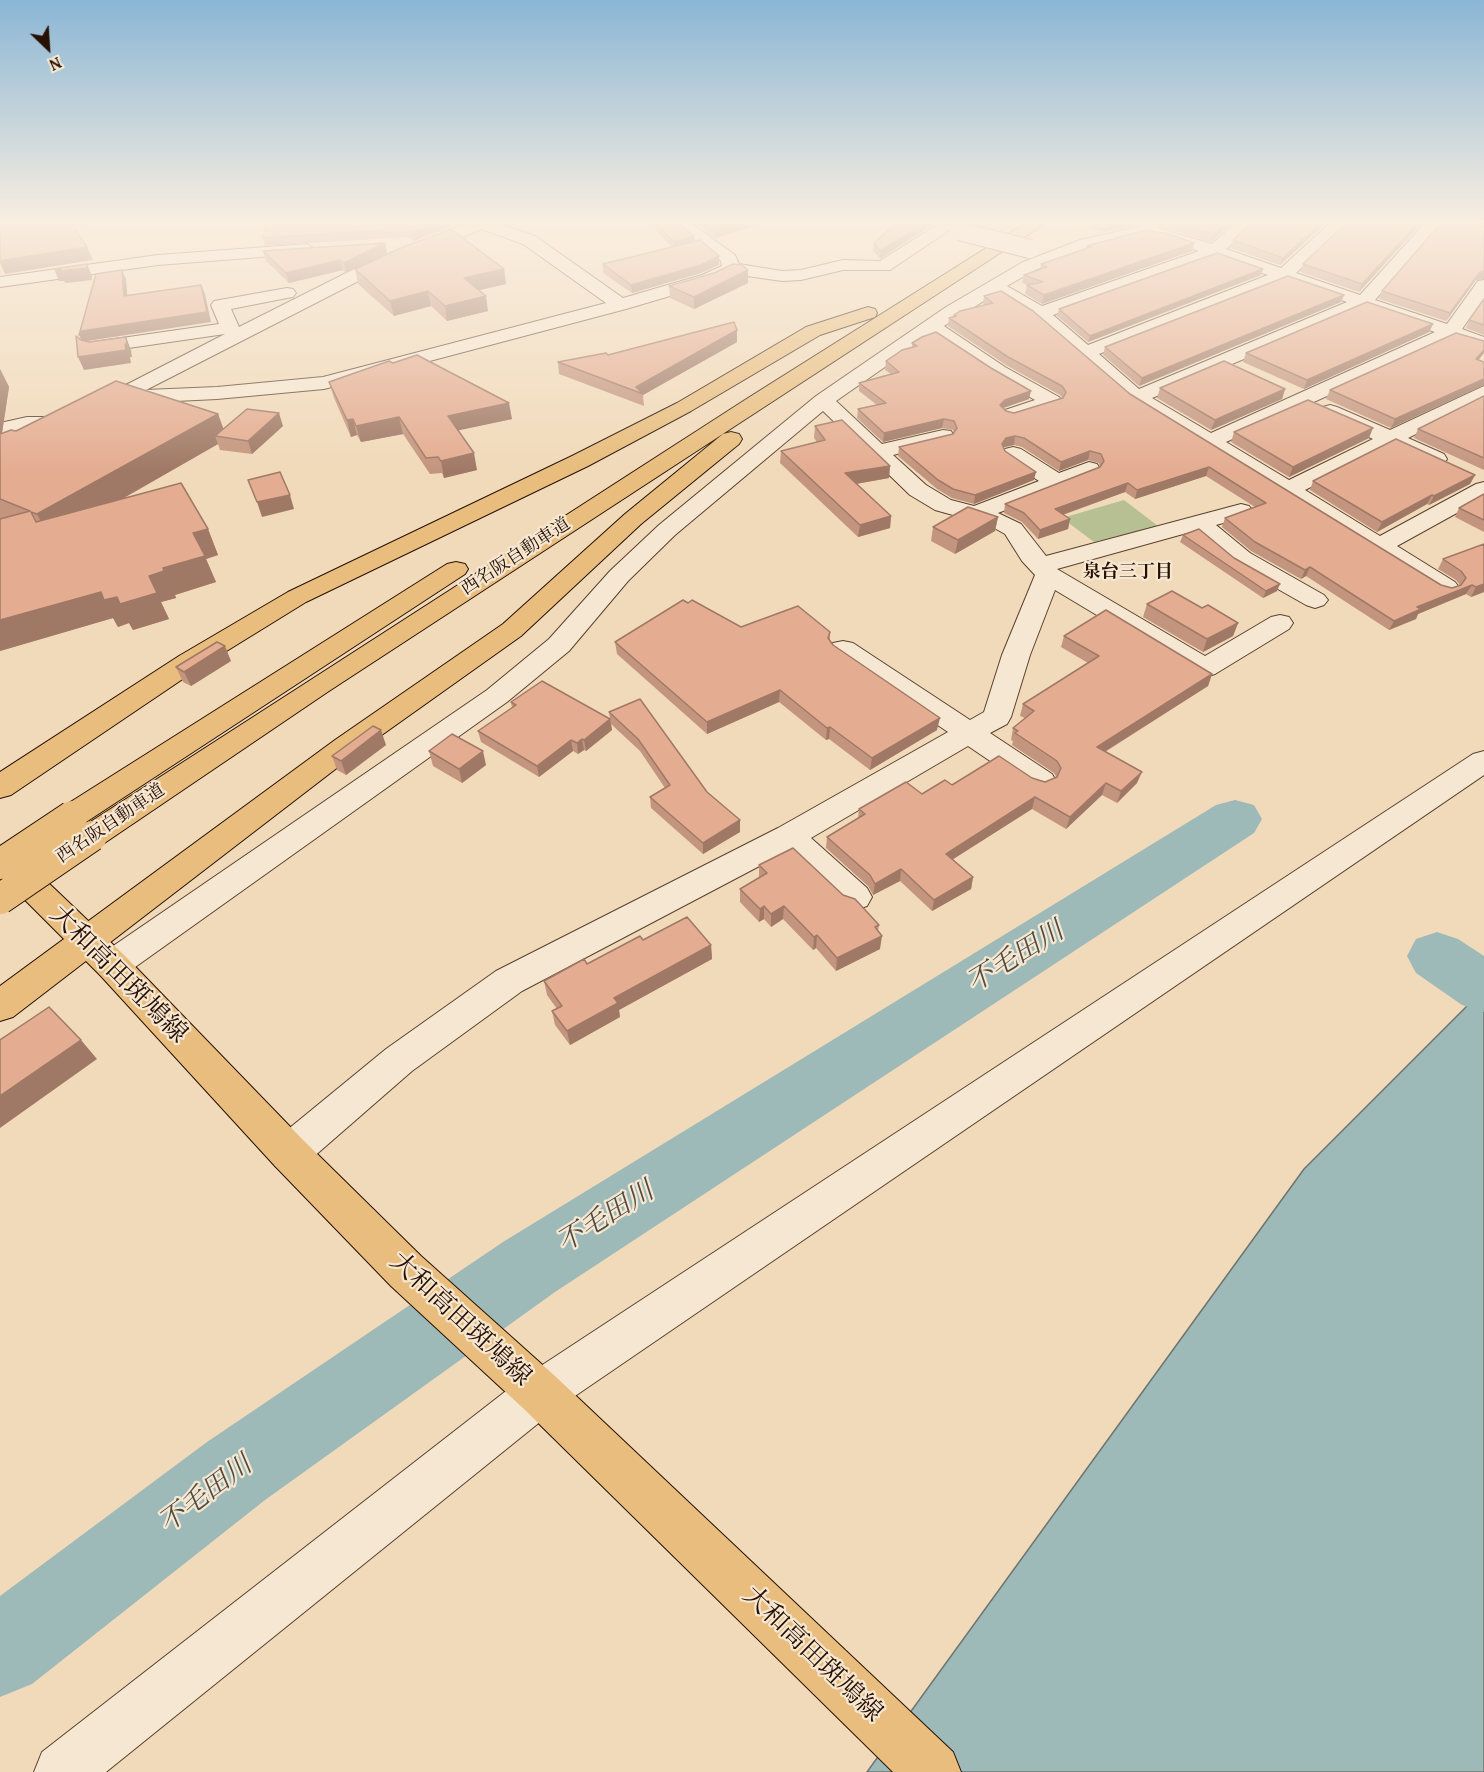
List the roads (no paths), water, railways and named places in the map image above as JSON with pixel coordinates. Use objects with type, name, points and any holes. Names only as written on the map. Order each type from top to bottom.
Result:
[{"type":"main road","name":"西名阪自動車道","points":[[0,864],[82,826],[687,446],[894,306]]},
{"type":"main road","name":"西名阪自動車道","points":[[0,899],[82,826],[480,554],[897,306]]},
{"type":"main road","points":[[0,787],[189,662],[297,597],[590,456],[684,407],[813,331],[879,316],[880,329],[775,404],[633,519],[513,630],[345,747],[99,953],[0,1006]]},
{"type":"main road","name":"大和高田斑鳩線","points":[[0,856],[99,953],[289,1153],[406,1271],[576,1428],[933,1772]]},
{"type":"street","points":[[94,347],[230,328],[220,306]]},
{"type":"street","points":[[28,442],[115,398],[279,306]]},
{"type":"street","points":[[115,398],[217,393],[324,383],[617,306]]},
{"type":"street","points":[[99,953],[497,696],[559,645],[619,576],[667,530],[823,400],[961,306]]},
{"type":"street","points":[[1028,306],[1040,313],[1087,352],[1136,397],[1446,587]]},
{"type":"street","points":[[1040,313],[1061,306]]},
{"type":"street","points":[[1087,352],[1205,306]]},
{"type":"street","points":[[1136,397],[1354,306]]},
{"type":"street","points":[[1374,306],[1484,343]]},
{"type":"street","points":[[1209,442],[1451,332],[1469,306]]},
{"type":"street","points":[[931,326],[998,371],[1052,401],[1012,414]]},
{"type":"street","points":[[1222,362],[1242,372]]},
{"type":"street","points":[[1283,390],[1453,466]]},
{"type":"street","points":[[1287,490],[1484,392]]},
{"type":"street","points":[[823,400],[918,490],[943,504],[998,520],[1013,529],[1031,556],[1045,570],[1205,668],[1280,623]]},
{"type":"street","points":[[0,430],[27,423],[64,423]]},
{"type":"street","points":[[878,452],[943,436]]},
{"type":"street","points":[[1013,453],[1057,482]]},
{"type":"street","points":[[975,514],[1089,469]]},
{"type":"street","points":[[1380,546],[1480,482]]},
{"type":"street","points":[[1045,570],[1198,522],[1241,511]]},
{"type":"street","points":[[1198,522],[1241,558],[1315,600]]},
{"type":"street","points":[[289,1153],[399,1060],[509,981],[789,837],[997,717],[1045,570]]},
{"type":"street","points":[[843,649],[1041,781]]},
{"type":"street","points":[[62,1772],[540,1394],[1484,761]]},
{"type":"street","points":[[789,837],[855,897]]},
{"type":"water","points":[[1484,989],[1484,1772],[867,1772],[1304,1169]]},
{"type":"waterway","name":"不毛田川","points":[[0,1652],[236,1471],[529,1267],[1235,819]]},
{"type":"waterway","name":"不毛田川","points":[[1437,956],[1484,987]]},
{"type":"district","name":"泉台三丁目","points":[[1128,572]]}]
